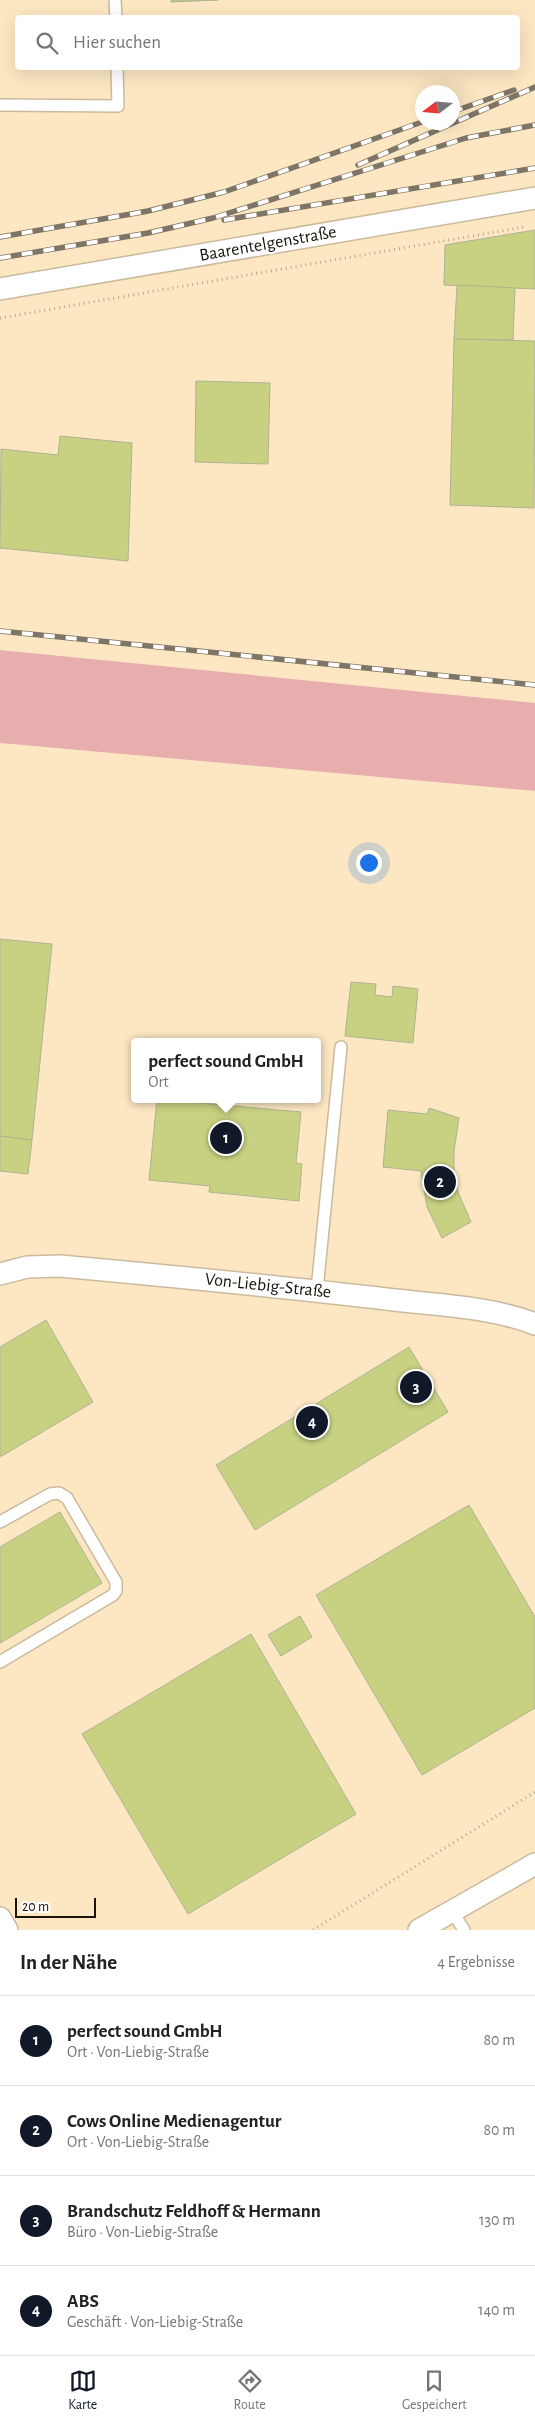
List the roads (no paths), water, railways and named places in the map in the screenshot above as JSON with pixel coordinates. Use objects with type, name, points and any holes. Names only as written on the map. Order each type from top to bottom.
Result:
[{"type":"street","name":"Baarentelgenstraße","points":[[0,289],[535,198]]},
{"type":"street","name":"Von-Liebig-Straße","points":[[0,1274],[27,1267],[60,1266],[317,1290],[476,1310],[520,1318],[535,1324]]},
{"type":"street","points":[[419,1930],[535,1864]]},
{"type":"street","points":[[0,1918],[7,1930]]},
{"type":"lane","points":[[115,0],[116,15]]},
{"type":"lane","points":[[0,105],[118,106],[117,70]]},
{"type":"lane","points":[[317,1290],[341,1047]]},
{"type":"lane","points":[[0,1522],[50,1494],[59,1494],[66,1498],[116,1582],[116,1591],[113,1594],[0,1662]]},
{"type":"lane","points":[[452,1911],[464,1930]]},
{"type":"railway","points":[[358,165],[535,87]]},
{"type":"railway","points":[[460,109],[514,90]]},
{"type":"railway","points":[[0,237],[148,211],[224,192],[415,124]]},
{"type":"railway","points":[[0,258],[148,233],[213,218],[466,138],[535,125]]},
{"type":"railway","points":[[224,220],[535,168]]},
{"type":"railway","points":[[0,631],[535,685]]},
{"type":"place","name":"perfect sound GmbH","points":[[226,1138]]},
{"type":"place","name":"Cows Online Medienagentur","points":[[440,1182]]},
{"type":"place","name":"Brandschutz Feldhoff & Hermann","points":[[416,1387]]},
{"type":"place","name":"ABS","points":[[312,1422]]}]
